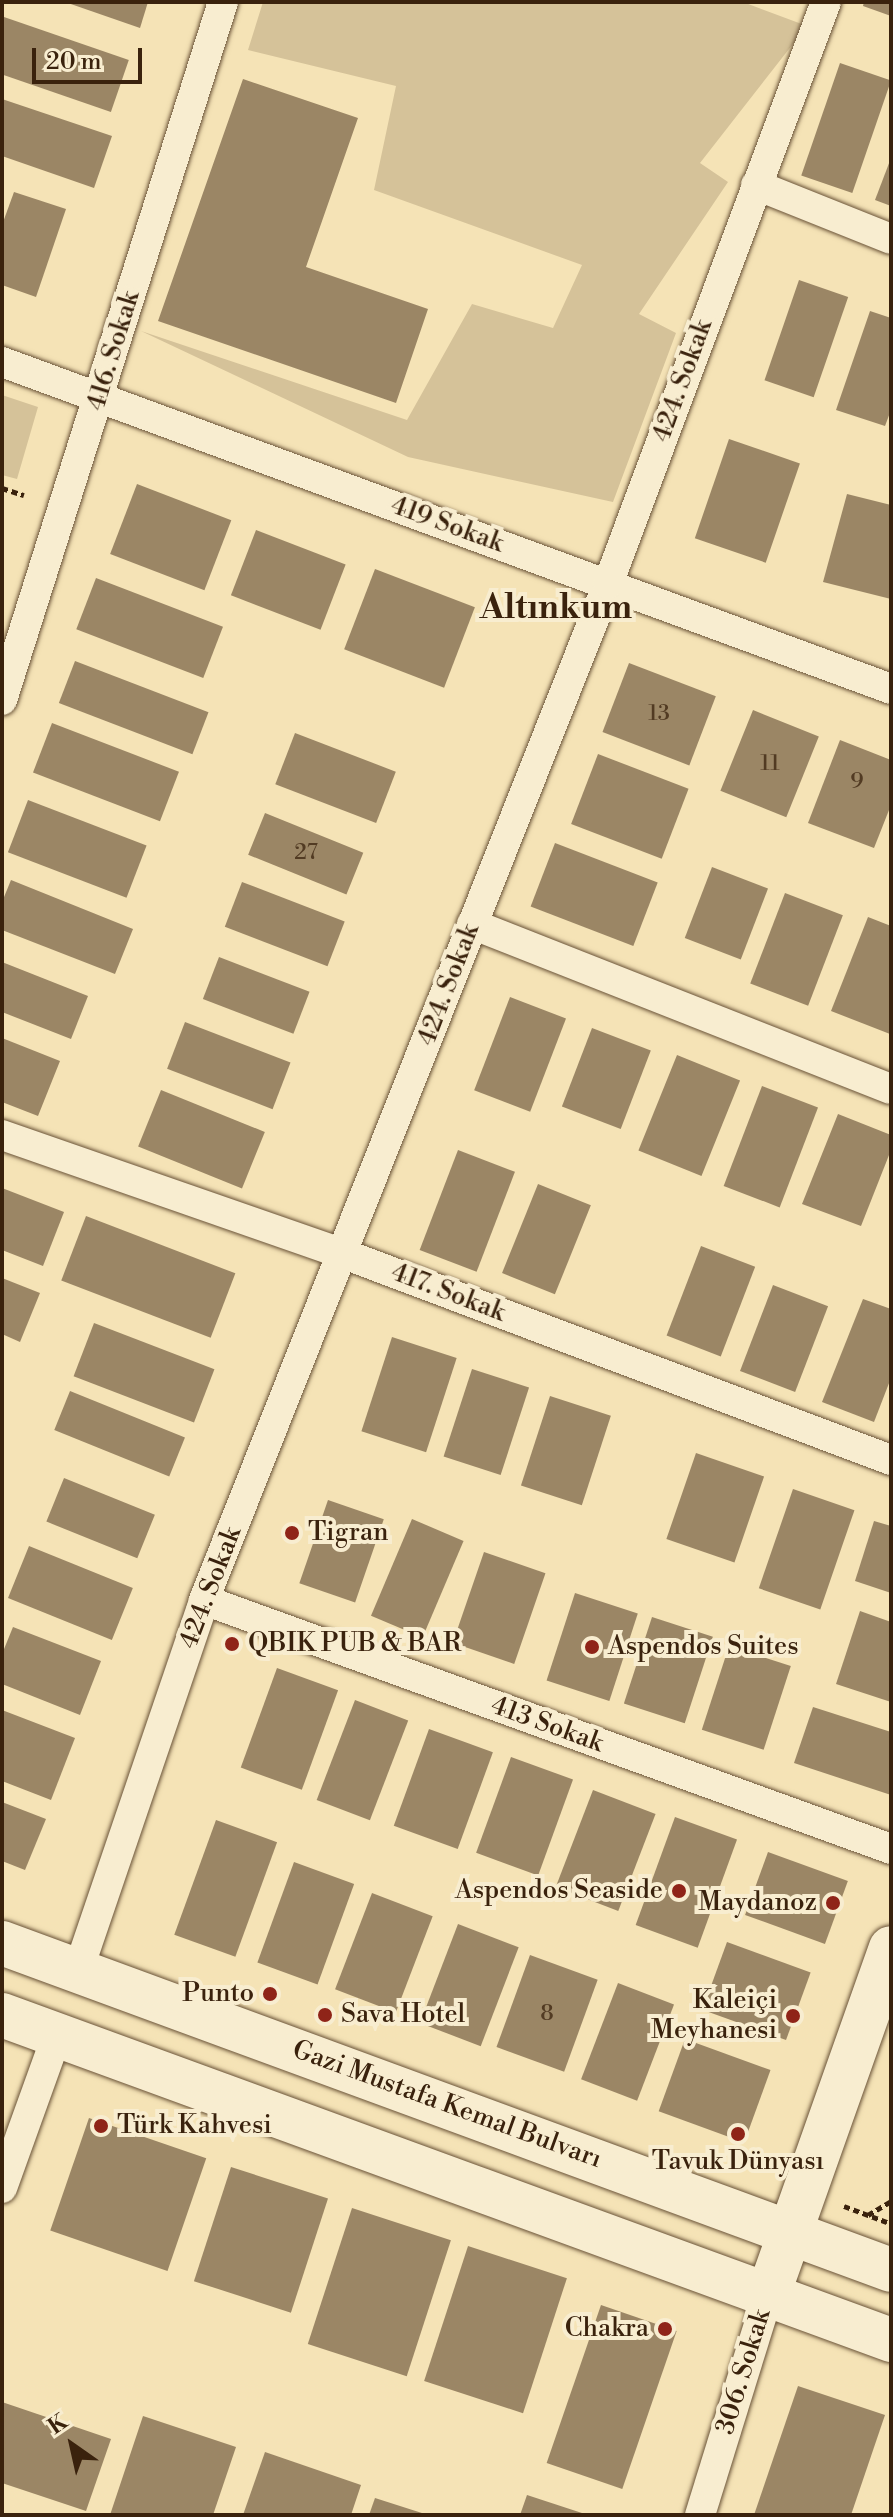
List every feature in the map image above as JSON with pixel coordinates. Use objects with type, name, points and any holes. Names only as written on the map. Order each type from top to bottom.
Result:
[{"type":"main road","name":"Gazi Mustafa Kemal Bulvarı","points":[[2,1943],[791,2230],[891,2270]]},
{"type":"main road","name":"306. Sokak","points":[[768,2295],[891,1948]]},
{"type":"main road","points":[[2,2015],[891,2340]]},
{"type":"street","name":"416. Sokak","points":[[2,700],[223,2]]},
{"type":"street","name":"424. Sokak","points":[[78,1971],[204,1600],[608,584],[826,2]]},
{"type":"street","points":[[756,185],[891,239]]},
{"type":"street","name":"419 Sokak","points":[[2,362],[891,689]]},
{"type":"street","points":[[472,924],[891,1089]]},
{"type":"street","name":"417. Sokak","points":[[2,1135],[344,1254],[891,1460]]},
{"type":"street","name":"413 Sokak","points":[[204,1600],[891,1849]]},
{"type":"street","points":[[2,2188],[57,2035]]},
{"type":"street","name":"306. Sokak","points":[[700,2515],[768,2295]]},
{"type":"path","points":[[2,488],[24,495]]},
{"type":"path","points":[[868,2215],[891,2201]]},
{"type":"shaded area","points":[[263,2],[743,2],[807,26],[700,163],[728,182],[639,314],[676,333],[613,502],[408,457],[141,331],[407,420],[472,304],[553,328],[582,265],[374,190],[396,86],[248,50]]},
{"type":"shaded area","points":[[2,395],[38,407],[17,479],[2,475]]},
{"type":"building","points":[[65,2],[148,2],[140,28]]},
{"type":"building","points":[[864,2],[891,2],[891,16],[863,6]]},
{"type":"building","points":[[4,17],[129,60],[111,112],[2,74]]},
{"type":"building","points":[[840,63],[891,81],[852,193],[801,176]]},
{"type":"building","points":[[243,79],[358,118],[306,267],[428,309],[396,403],[158,321]]},
{"type":"building","points":[[2,99],[112,136],[94,188],[2,156]]},
{"type":"building","points":[[891,158],[891,206],[875,200]]},
{"type":"building","points":[[14,192],[66,209],[36,297],[2,285],[2,225]]},
{"type":"building","points":[[799,280],[848,297],[814,397],[764,380]]},
{"type":"building","points":[[870,311],[891,318],[891,410],[885,426],[836,410]]},
{"type":"building","points":[[729,439],[800,463],[766,563],[695,538]]},
{"type":"building","points":[[137,484],[231,520],[204,590],[110,554]]},
{"type":"building","points":[[847,494],[891,505],[891,599],[823,582]]},
{"type":"building","points":[[256,530],[346,564],[321,630],[231,595]]},
{"type":"building","points":[[375,569],[475,607],[444,688],[344,649]]},
{"type":"building","points":[[96,578],[223,627],[203,678],[76,629]]},
{"type":"building","points":[[75,661],[209,712],[192,754],[59,703]]},
{"type":"building","points":[[629,663],[716,696],[689,765],[602,732]]},
{"type":"building","points":[[753,710],[819,737],[786,817],[720,791]]},
{"type":"building","points":[[52,723],[179,772],[160,821],[33,772]]},
{"type":"building","points":[[295,733],[396,772],[376,823],[275,784]]},
{"type":"building","points":[[840,740],[891,760],[891,805],[874,848],[808,823]]},
{"type":"building","points":[[598,754],[689,789],[662,859],[571,824]]},
{"type":"building","points":[[28,800],[147,846],[126,898],[8,852]]},
{"type":"building","points":[[265,813],[363,853],[346,894],[248,855]]},
{"type":"building","points":[[555,843],[658,882],[633,946],[531,906]]},
{"type":"building","points":[[712,867],[768,889],[741,959],[685,938]]},
{"type":"building","points":[[11,880],[133,929],[115,974],[2,930],[2,902]]},
{"type":"building","points":[[242,882],[345,921],[327,966],[225,927]]},
{"type":"building","points":[[785,893],[843,915],[808,1006],[750,984]]},
{"type":"building","points":[[868,917],[891,926],[890,1034],[831,1011]]},
{"type":"building","points":[[219,957],[310,992],[293,1034],[203,999]]},
{"type":"building","points":[[2,962],[88,996],[71,1039],[2,1012]]},
{"type":"building","points":[[510,997],[566,1019],[530,1112],[474,1090]]},
{"type":"building","points":[[185,1022],[290,1062],[273,1109],[167,1069]]},
{"type":"building","points":[[592,1028],[651,1051],[621,1129],[562,1106]]},
{"type":"building","points":[[2,1038],[60,1061],[38,1116],[2,1102]]},
{"type":"building","points":[[677,1055],[740,1080],[701,1176],[638,1150]]},
{"type":"building","points":[[762,1086],[818,1108],[780,1207],[724,1186]]},
{"type":"building","points":[[161,1090],[265,1132],[242,1189],[138,1147]]},
{"type":"building","points":[[838,1114],[891,1135],[891,1150],[861,1226],[802,1204]]},
{"type":"building","points":[[458,1150],[515,1172],[477,1272],[420,1250]]},
{"type":"building","points":[[538,1184],[591,1205],[555,1294],[502,1273]]},
{"type":"building","points":[[2,1188],[64,1212],[43,1266],[2,1250]]},
{"type":"building","points":[[86,1216],[235,1273],[211,1338],[61,1280]]},
{"type":"building","points":[[701,1246],[755,1267],[721,1356],[667,1336]]},
{"type":"building","points":[[2,1278],[40,1293],[20,1342],[2,1334]]},
{"type":"building","points":[[773,1285],[828,1306],[795,1392],[740,1371]]},
{"type":"building","points":[[863,1299],[891,1309],[891,1378],[874,1422],[822,1402]]},
{"type":"building","points":[[94,1323],[214,1369],[194,1422],[74,1376]]},
{"type":"building","points":[[392,1337],[457,1358],[426,1452],[361,1431]]},
{"type":"building","points":[[472,1369],[529,1388],[501,1475],[444,1456]]},
{"type":"building","points":[[70,1391],[185,1437],[169,1476],[54,1430]]},
{"type":"building","points":[[550,1396],[611,1416],[582,1505],[521,1485]]},
{"type":"building","points":[[696,1453],[764,1476],[734,1562],[666,1539]]},
{"type":"building","points":[[64,1478],[155,1515],[137,1558],[46,1522]]},
{"type":"building","points":[[793,1489],[854,1510],[820,1609],[759,1588]]},
{"type":"building","points":[[328,1500],[384,1519],[355,1602],[299,1583]]},
{"type":"building","points":[[412,1519],[464,1541],[423,1638],[371,1616]]},
{"type":"building","points":[[874,1521],[891,1526],[891,1593],[855,1581]]},
{"type":"building","points":[[29,1546],[133,1588],[112,1640],[8,1598]]},
{"type":"building","points":[[484,1552],[545,1573],[514,1664],[453,1643]]},
{"type":"building","name":"Aspendos Suites","points":[[575,1593],[638,1613],[609,1701],[547,1680]]},
{"type":"building","points":[[860,1611],[891,1622],[891,1702],[836,1684]]},
{"type":"building","points":[[652,1617],[713,1637],[685,1723],[624,1704]]},
{"type":"building","points":[[13,1627],[101,1661],[80,1715],[2,1684],[2,1654]]},
{"type":"building","points":[[729,1646],[791,1666],[764,1750],[702,1730]]},
{"type":"building","points":[[277,1668],[338,1690],[302,1790],[241,1768]]},
{"type":"building","points":[[355,1700],[408,1720],[370,1820],[317,1800]]},
{"type":"building","points":[[813,1707],[891,1732],[891,1795],[794,1763]]},
{"type":"building","points":[[2,1710],[75,1738],[51,1800],[2,1781]]},
{"type":"building","points":[[429,1729],[493,1752],[458,1849],[394,1826]]},
{"type":"building","points":[[511,1757],[573,1780],[538,1875],[476,1853]]},
{"type":"building","points":[[593,1790],[656,1814],[618,1911],[556,1887]]},
{"type":"building","points":[[2,1802],[46,1819],[25,1870],[2,1861]]},
{"type":"building","points":[[675,1817],[737,1840],[698,1948],[636,1925]]},
{"type":"building","points":[[216,1820],[277,1842],[235,1957],[174,1935]]},
{"type":"building","points":[[768,1852],[848,1881],[825,1944],[745,1915]]},
{"type":"building","points":[[294,1862],[354,1884],[318,1984],[257,1963]]},
{"type":"building","points":[[372,1893],[433,1916],[396,2012],[335,1989]]},
{"type":"building","points":[[458,1924],[519,1947],[481,2046],[420,2023]]},
{"type":"building","points":[[727,1942],[811,1972],[786,2040],[702,2010]]},
{"type":"building","points":[[530,1955],[598,1980],[564,2072],[496,2047]]},
{"type":"building","points":[[618,1983],[674,2005],[637,2101],[581,2079]]},
{"type":"building","points":[[685,2039],[771,2070],[744,2142],[659,2111]]},
{"type":"building","points":[[89,2118],[206,2158],[168,2271],[50,2231]]},
{"type":"building","points":[[231,2167],[328,2199],[291,2313],[194,2281]]},
{"type":"building","points":[[352,2208],[451,2240],[407,2376],[308,2344]]},
{"type":"building","points":[[468,2246],[567,2278],[523,2413],[424,2381]]},
{"type":"building","points":[[601,2305],[677,2331],[622,2489],[547,2463]]},
{"type":"building","points":[[798,2386],[885,2415],[851,2515],[754,2515]]},
{"type":"building","points":[[2,2402],[111,2439],[86,2511],[2,2483]]},
{"type":"building","points":[[143,2416],[236,2447],[213,2515],[110,2515]]},
{"type":"building","points":[[265,2452],[361,2485],[351,2515],[243,2515]]},
{"type":"building","points":[[527,2495],[585,2514],[585,2515],[520,2515]]},
{"type":"building","points":[[375,2498],[425,2514],[425,2515],[369,2515]]},
{"type":"place","name":"Tigran","points":[[292,1533]]},
{"type":"place","name":"QBIK PUB & BAR","points":[[232,1644]]},
{"type":"place","name":"Aspendos Suites","points":[[592,1647]]},
{"type":"place","name":"Aspendos Seaside","points":[[679,1891]]},
{"type":"place","name":"Maydanoz","points":[[833,1903]]},
{"type":"place","name":"Punto","points":[[270,1994]]},
{"type":"place","name":"Sava Hotel","points":[[325,2015]]},
{"type":"place","name":"Kaleiçi Meyhanesi","points":[[793,2016]]},
{"type":"place","name":"Türk Kahvesi","points":[[101,2126]]},
{"type":"place","name":"Tavuk Dünyası","points":[[738,2134]]},
{"type":"place","name":"Chakra","points":[[665,2329]]},
{"type":"district","name":"Altınkum","points":[[556,609]]}]
